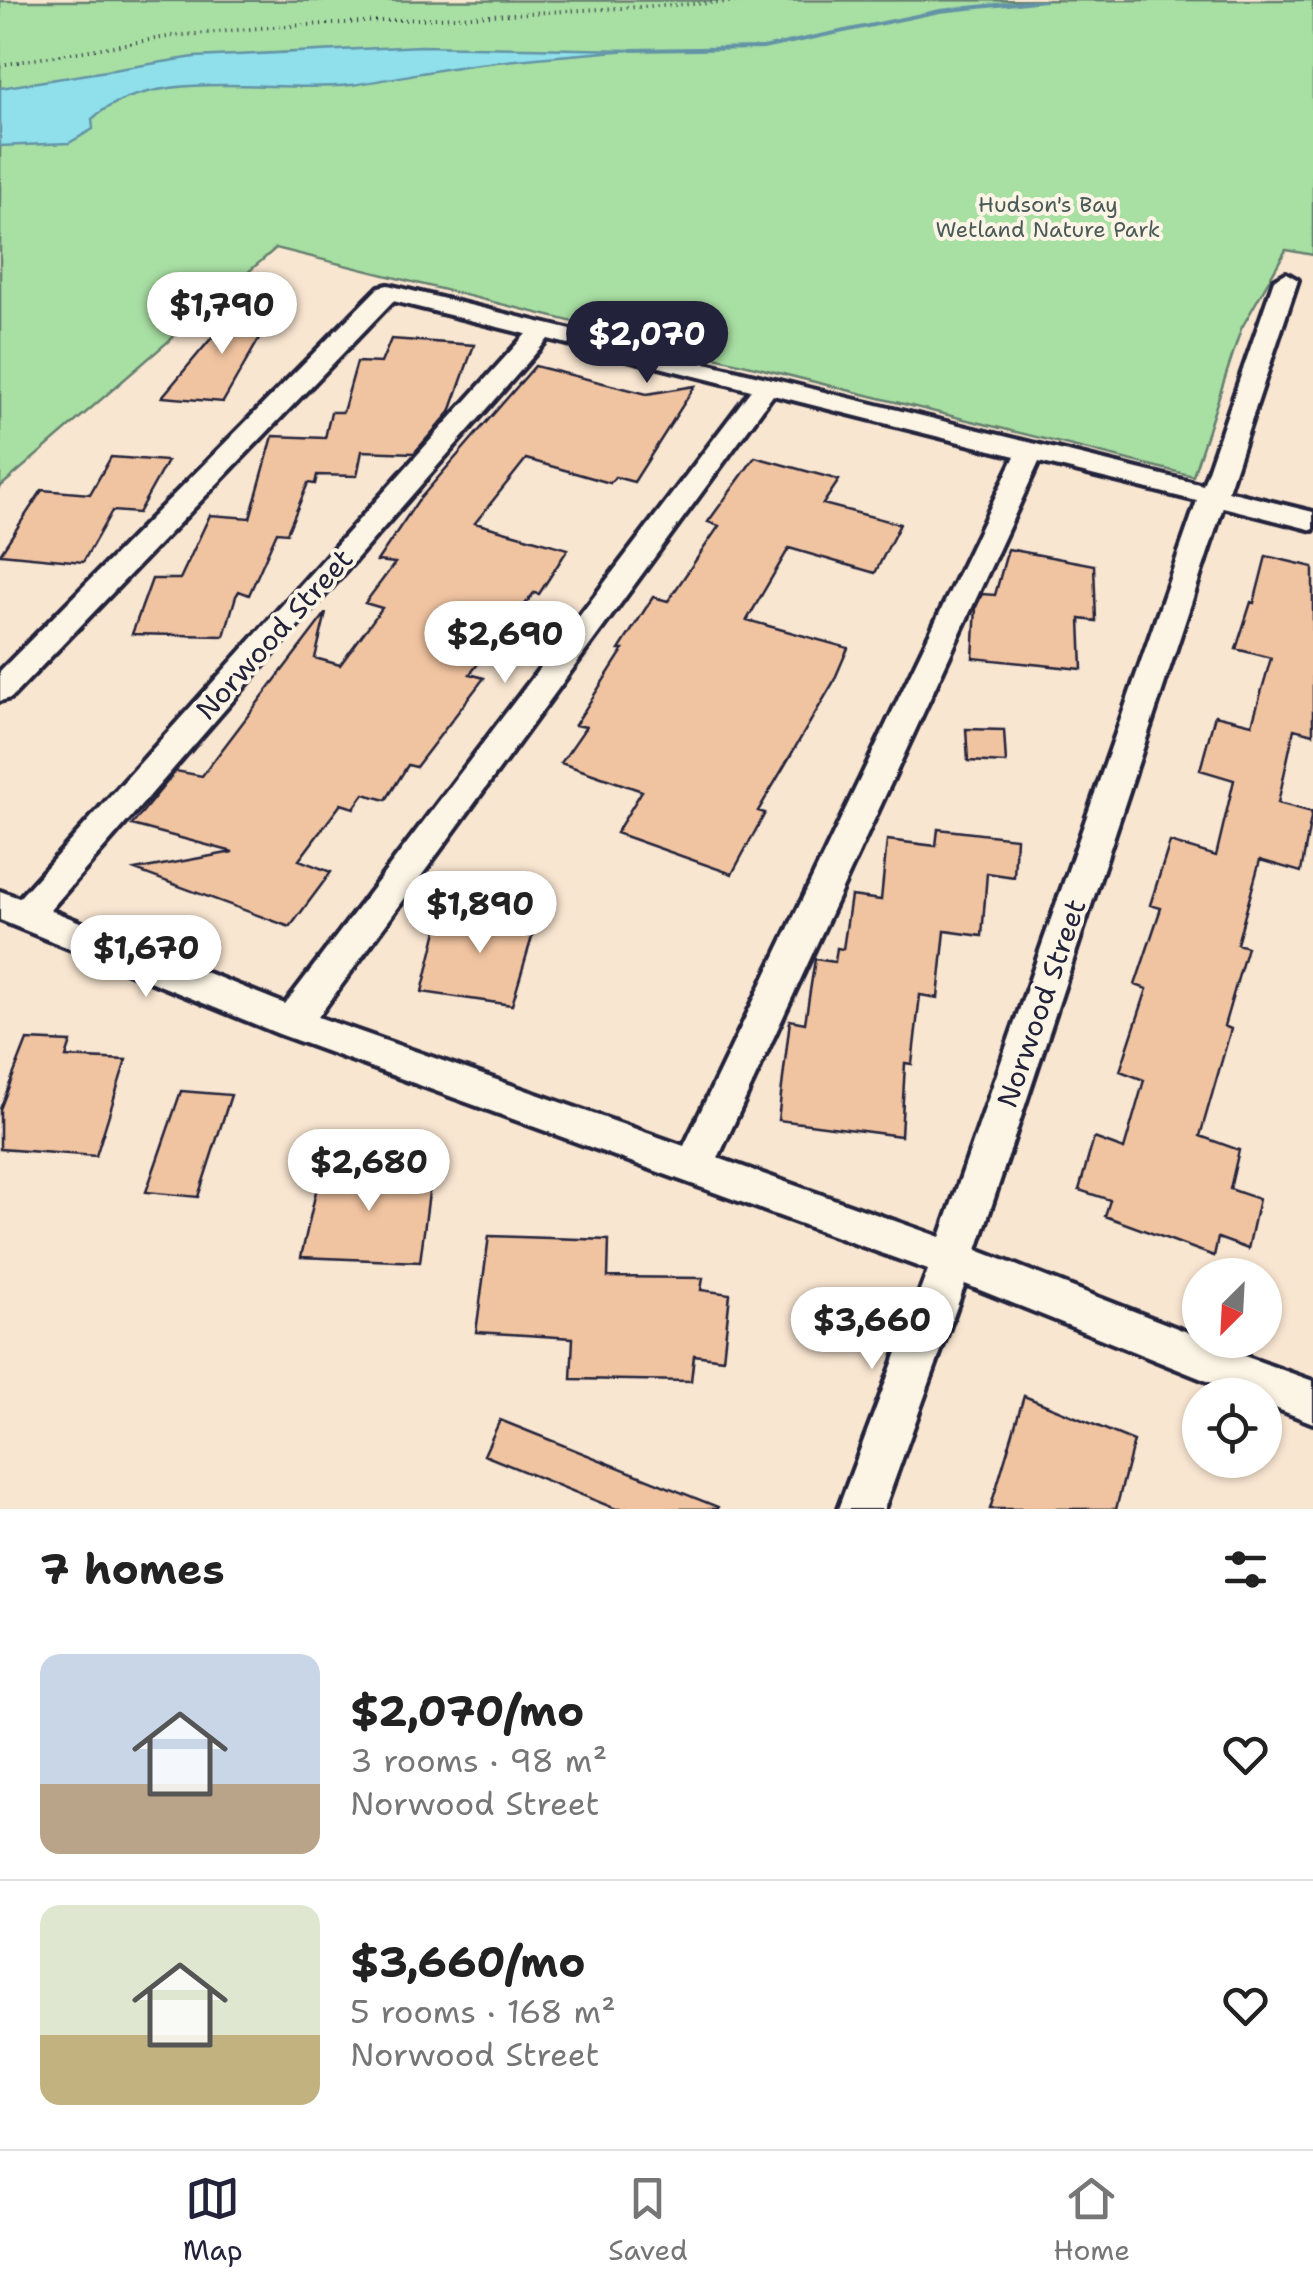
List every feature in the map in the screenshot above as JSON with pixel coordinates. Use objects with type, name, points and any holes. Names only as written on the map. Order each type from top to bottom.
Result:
[{"type":"street","name":"Norwood Street","points":[[860,1509],[952,1260],[1286,280]]},
{"type":"street","points":[[0,690],[388,292],[1313,522]]},
{"type":"street","name":"Norwood Street","points":[[12,910],[541,332]]},
{"type":"street","points":[[292,1023],[766,386]]},
{"type":"street","points":[[694,1167],[1030,452]]},
{"type":"street","points":[[12,910],[292,1023],[952,1260],[1313,1402]]},
{"type":"path","points":[[0,65],[174,36],[271,27],[767,0]]},
{"type":"green space","name":"Hudson's Bay Wetland Nature Park","points":[[1313,0],[1313,255],[1286,250],[1241,329],[1193,476],[276,248],[0,487],[0,1]]},
{"type":"water","points":[[421,46],[631,50],[479,64],[351,85],[215,85],[147,92],[117,102],[92,119],[93,129],[69,143],[0,146],[0,88],[194,57]]},
{"type":"building","points":[[241,303],[275,311],[223,402],[162,397]]},
{"type":"building","points":[[391,339],[474,345],[450,412],[414,453],[362,451],[357,476],[317,475],[315,484],[308,483],[287,533],[277,532],[249,595],[239,591],[236,596],[224,636],[132,634],[152,579],[180,579],[210,515],[250,518],[273,436],[325,438],[331,412],[343,412],[357,362],[381,363]]},
{"type":"building","points":[[535,366],[647,394],[695,386],[634,482],[615,477],[610,483],[526,459],[475,523],[568,549],[539,594],[534,593],[470,674],[484,678],[416,767],[408,765],[386,800],[364,794],[354,808],[341,804],[299,860],[331,872],[290,927],[135,870],[233,852],[132,825],[176,771],[202,776],[326,613],[315,658],[340,665],[382,608],[365,603],[395,563],[377,561],[417,502]]},
{"type":"building","points":[[111,457],[167,461],[138,513],[112,511],[83,562],[0,554],[42,490],[90,494]]},
{"type":"building","points":[[755,457],[839,480],[823,504],[900,524],[875,573],[789,548],[747,620],[848,648],[833,683],[758,811],[765,813],[732,874],[616,833],[642,791],[561,763],[586,727],[575,725],[623,650],[619,650],[653,597],[668,601],[719,526],[708,522]]},
{"type":"building","points":[[1008,549],[1094,565],[1096,621],[1080,619],[1082,669],[973,658],[976,607],[982,594],[995,595]]},
{"type":"building","points":[[1266,556],[1313,567],[1313,734],[1294,729],[1278,803],[1312,812],[1301,872],[1260,860],[1237,944],[1247,947],[1224,1026],[1231,1029],[1200,1136],[1239,1150],[1230,1189],[1259,1199],[1248,1249],[1218,1238],[1214,1256],[1105,1216],[1110,1200],[1079,1190],[1094,1138],[1124,1149],[1144,1080],[1120,1071],[1147,989],[1135,985],[1161,908],[1150,905],[1170,842],[1216,856],[1234,780],[1200,770],[1215,715],[1252,724],[1271,658],[1236,649],[1251,602],[1254,603]]},
{"type":"building","points":[[966,729],[1004,730],[1006,763],[968,761]]},
{"type":"building","points":[[938,829],[1016,838],[1014,877],[987,873],[982,936],[945,931],[938,998],[920,995],[912,1064],[905,1063],[901,1136],[778,1120],[790,1020],[805,1023],[815,959],[835,962],[837,948],[843,949],[851,896],[881,900],[887,840],[936,846]]},
{"type":"building","points":[[472,906],[519,910],[517,922],[536,923],[512,1005],[422,992],[440,918],[469,921]]},
{"type":"building","points":[[27,1040],[71,1042],[66,1057],[126,1060],[96,1156],[0,1149],[0,1109]]},
{"type":"building","points":[[181,1091],[231,1095],[198,1197],[146,1192]]},
{"type":"building","points":[[322,1165],[432,1170],[420,1262],[301,1257]]},
{"type":"building","points":[[489,1236],[609,1240],[608,1277],[703,1278],[701,1290],[730,1294],[723,1359],[694,1355],[691,1381],[571,1379],[573,1338],[476,1332]]},
{"type":"building","points":[[1024,1396],[1134,1441],[1116,1509],[990,1509]]},
{"type":"building","points":[[500,1420],[718,1509],[616,1509],[484,1455]]},
{"type":"waterway","points":[[631,50],[763,48],[940,11],[1045,0]]}]
